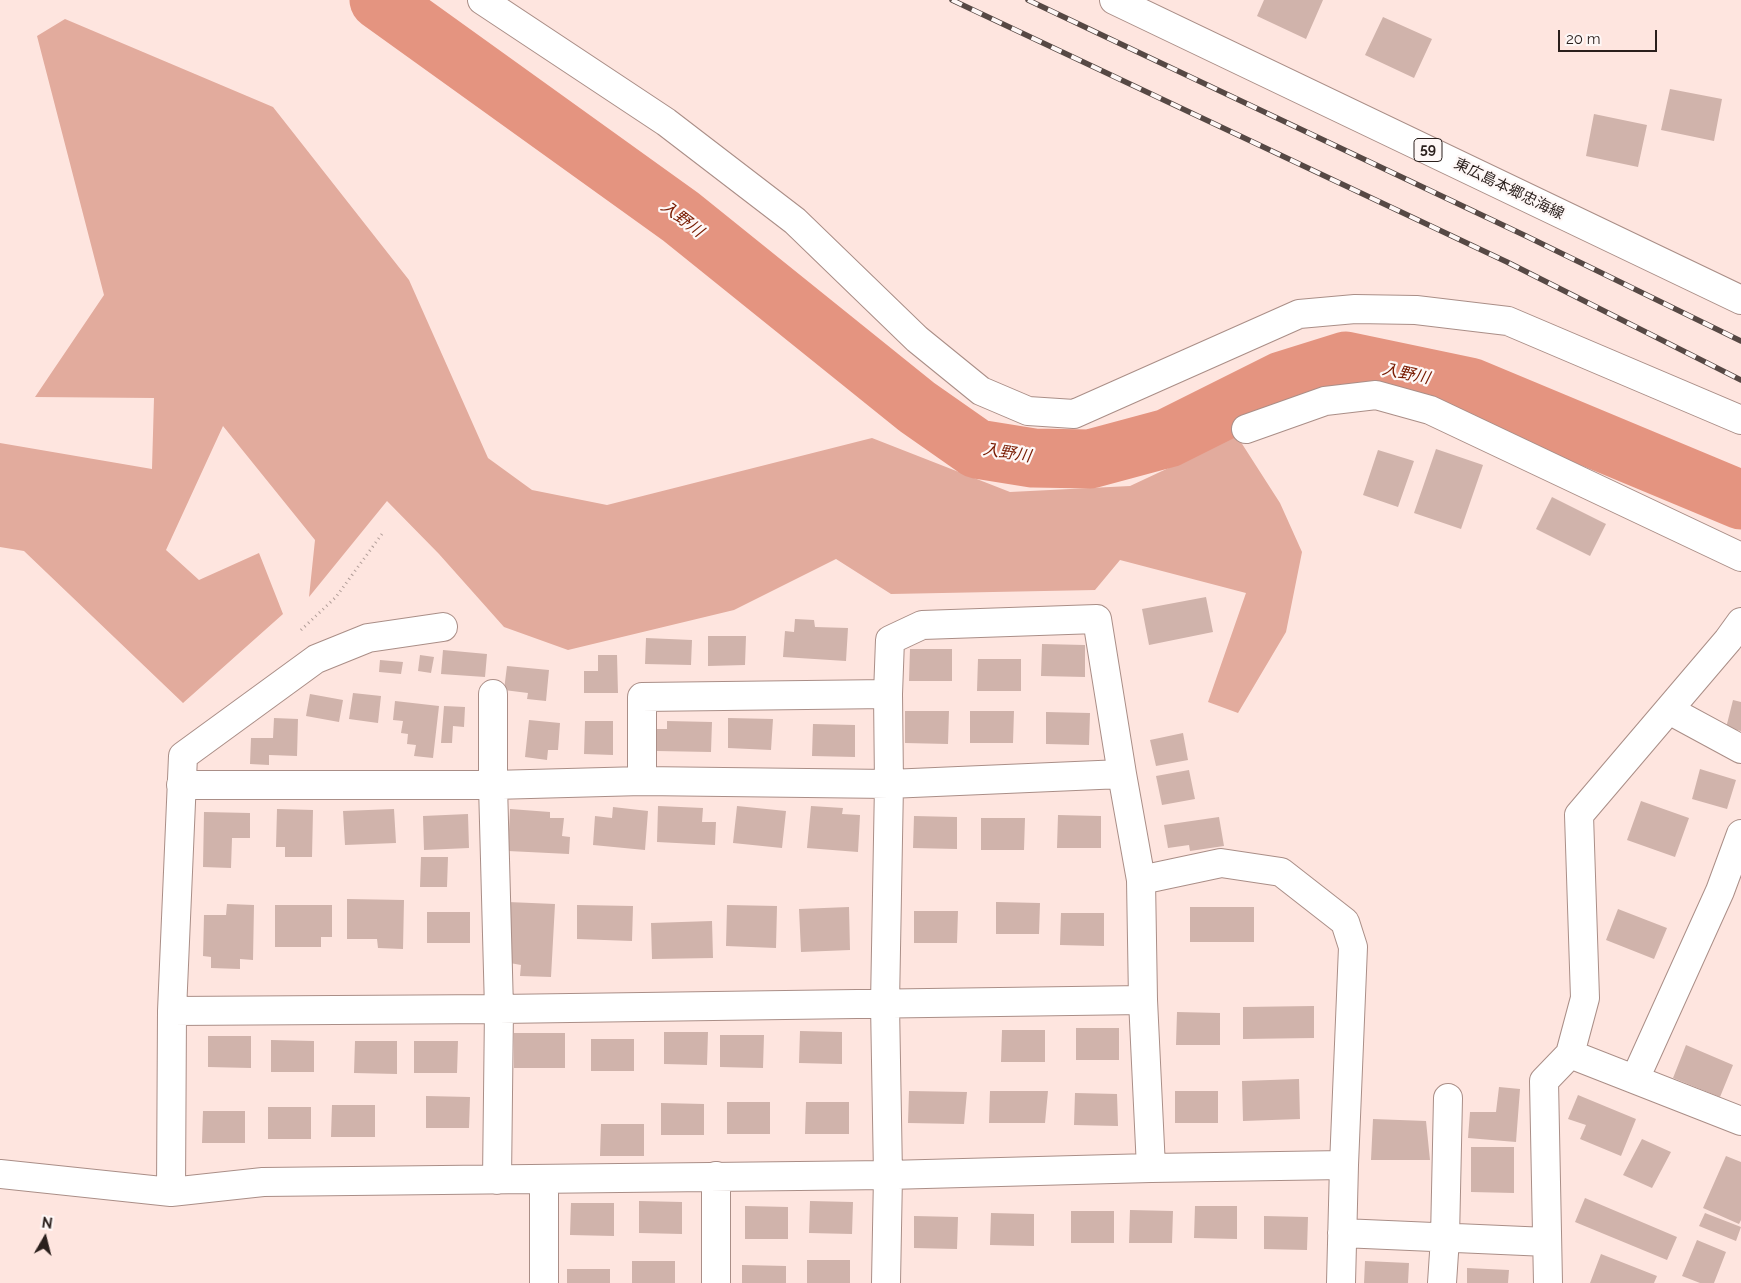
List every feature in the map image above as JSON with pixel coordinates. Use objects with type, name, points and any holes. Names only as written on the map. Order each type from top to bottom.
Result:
[{"type":"street","points":[[482,0],[666,122],[795,220],[917,339],[980,391],[1028,411],[1074,414],[1299,314],[1355,309],[1416,310],[1508,321],[1741,420]]},
{"type":"street","name":"東広島本郷忠海線","points":[[1114,0],[1741,300]]},
{"type":"street","points":[[1246,428],[1324,401],[1376,395],[1430,410],[1741,557]]},
{"type":"street","points":[[886,1283],[888,1175],[885,1004],[890,640],[922,625],[1097,619],[1141,880],[1151,1168]]},
{"type":"street","points":[[1548,1283],[1544,1081],[1570,1054],[1585,998],[1579,815],[1728,640],[1741,622]]},
{"type":"street","points":[[171,1192],[172,1011],[183,756],[316,659],[368,638],[443,627]]},
{"type":"street","points":[[493,694],[493,785],[499,1009],[497,1180]]},
{"type":"street","points":[[642,781],[642,697],[888,694]]},
{"type":"street","points":[[1669,710],[1741,748]]},
{"type":"street","points":[[181,785],[493,785],[642,781],[889,784],[1122,774]]},
{"type":"street","points":[[1634,1079],[1731,895],[1741,834]]},
{"type":"street","points":[[1141,880],[1221,863],[1281,872],[1345,922],[1353,947],[1341,1283]]},
{"type":"street","points":[[172,1011],[499,1009],[1144,1000]]},
{"type":"street","points":[[1570,1054],[1741,1121]]},
{"type":"street","points":[[1442,1283],[1446,1238],[1448,1098]]},
{"type":"street","points":[[0,1174],[171,1192],[263,1182],[888,1175],[1344,1165]]},
{"type":"street","points":[[716,1176],[716,1283]]},
{"type":"street","points":[[544,1179],[544,1283]]},
{"type":"street","points":[[1342,1233],[1547,1242]]},
{"type":"path","points":[[295,636],[336,597],[382,534]]},
{"type":"shaded area","points":[[65,19],[273,107],[409,280],[488,458],[532,490],[607,505],[872,438],[1010,492],[1130,486],[1237,436],[1280,503],[1302,552],[1286,632],[1238,713],[1208,702],[1246,593],[1120,560],[1095,590],[891,594],[836,559],[734,610],[568,650],[504,627],[439,554],[387,501],[309,597],[315,540],[223,426],[166,550],[199,580],[259,553],[283,614],[183,703],[24,551],[0,547],[0,443],[152,469],[154,398],[35,397],[104,295],[37,36]]},
{"type":"building","points":[[1264,0],[1323,0],[1306,39],[1257,16]]},
{"type":"building","points":[[1383,17],[1432,39],[1414,78],[1365,55]]},
{"type":"building","points":[[1670,89],[1722,99],[1714,141],[1661,130]]},
{"type":"building","points":[[1594,114],[1647,125],[1638,167],[1586,156]]},
{"type":"building","points":[[1436,449],[1483,465],[1461,529],[1414,513]]},
{"type":"building","points":[[1378,450],[1414,461],[1398,507],[1363,495]]},
{"type":"building","points":[[1552,497],[1606,524],[1590,556],[1536,529]]},
{"type":"building","points":[[1206,597],[1213,632],[1149,645],[1142,609]]},
{"type":"building","points":[[795,619],[814,620],[815,627],[848,628],[846,661],[783,657],[785,631],[794,632]]},
{"type":"building","points":[[708,636],[746,636],[745,665],[708,666]]},
{"type":"building","points":[[646,638],[692,640],[691,665],[645,664]]},
{"type":"building","points":[[1042,644],[1085,645],[1085,677],[1041,676]]},
{"type":"building","points":[[910,649],[952,649],[952,681],[909,681]]},
{"type":"building","points":[[443,650],[487,654],[485,677],[441,674]]},
{"type":"building","points":[[420,655],[434,657],[431,673],[418,671]]},
{"type":"building","points":[[598,655],[617,655],[618,693],[584,693],[584,671],[598,671]]},
{"type":"building","points":[[978,659],[1021,659],[1021,691],[977,691]]},
{"type":"building","points":[[380,660],[403,662],[401,674],[379,672]]},
{"type":"building","points":[[507,666],[549,670],[546,701],[527,699],[528,693],[504,690]]},
{"type":"building","points":[[353,693],[381,696],[378,723],[349,719]]},
{"type":"building","points":[[310,694],[343,700],[339,722],[306,716]]},
{"type":"building","points":[[1733,700],[1741,702],[1741,731],[1726,728]]},
{"type":"building","points":[[395,701],[439,706],[433,758],[414,756],[416,745],[407,744],[408,734],[401,733],[403,721],[393,720]]},
{"type":"building","points":[[444,706],[465,707],[464,727],[453,726],[452,743],[441,743]]},
{"type":"building","points":[[905,711],[949,711],[948,744],[905,743]]},
{"type":"building","points":[[970,711],[1014,711],[1013,743],[970,743]]},
{"type":"building","points":[[1046,712],[1090,713],[1089,745],[1046,744]]},
{"type":"building","points":[[274,718],[298,719],[297,756],[269,755],[269,765],[250,764],[251,738],[273,738]]},
{"type":"building","points":[[728,718],[773,719],[771,750],[728,748]]},
{"type":"building","points":[[529,720],[560,723],[558,750],[548,750],[547,760],[525,757]]},
{"type":"building","points":[[585,721],[613,721],[613,755],[584,754]]},
{"type":"building","points":[[667,721],[712,722],[711,752],[657,751],[657,729],[667,729]]},
{"type":"building","points":[[813,724],[855,725],[855,757],[812,756]]},
{"type":"building","points":[[1183,733],[1188,760],[1156,766],[1150,740]]},
{"type":"building","points":[[1700,769],[1736,780],[1727,809],[1692,799]]},
{"type":"building","points":[[1189,770],[1195,799],[1162,805],[1156,776]]},
{"type":"building","points":[[1641,801],[1689,818],[1675,857],[1627,840]]},
{"type":"building","points":[[658,806],[703,808],[702,822],[716,822],[715,845],[657,842]]},
{"type":"building","points":[[737,806],[786,811],[782,848],[733,843]]},
{"type":"building","points":[[811,806],[843,808],[842,814],[860,815],[858,852],[807,848]]},
{"type":"building","points":[[613,807],[648,811],[645,850],[593,845],[595,816],[612,818]]},
{"type":"building","points":[[277,809],[313,810],[312,857],[285,857],[285,847],[276,847]]},
{"type":"building","points":[[394,809],[396,843],[345,845],[343,811]]},
{"type":"building","points":[[510,809],[550,812],[550,818],[564,818],[562,836],[570,837],[569,854],[508,851]]},
{"type":"building","points":[[204,812],[250,813],[250,838],[232,838],[231,868],[203,867]]},
{"type":"building","points":[[468,814],[469,848],[424,850],[423,816]]},
{"type":"building","points":[[1058,815],[1101,816],[1101,848],[1057,848]]},
{"type":"building","points":[[914,816],[957,817],[957,849],[913,848]]},
{"type":"building","points":[[1219,817],[1224,846],[1190,851],[1189,845],[1168,848],[1164,825]]},
{"type":"building","points":[[981,818],[1025,818],[1024,850],[981,850]]},
{"type":"building","points":[[421,857],[448,857],[447,887],[420,887]]},
{"type":"building","points":[[347,899],[404,900],[403,949],[378,948],[377,939],[347,939]]},
{"type":"building","points":[[508,902],[555,904],[551,977],[520,976],[521,965],[510,963]]},
{"type":"building","points":[[996,902],[1040,903],[1039,934],[996,934]]},
{"type":"building","points":[[227,904],[254,905],[253,960],[240,959],[240,969],[211,968],[211,957],[203,956],[204,915],[226,915]]},
{"type":"building","points":[[275,905],[332,905],[332,937],[321,937],[321,947],[275,947]]},
{"type":"building","points":[[577,905],[633,906],[632,941],[577,939]]},
{"type":"building","points":[[727,905],[777,906],[776,948],[726,946]]},
{"type":"building","points":[[849,907],[850,950],[801,952],[799,909]]},
{"type":"building","points":[[1190,907],[1254,907],[1254,942],[1190,942]]},
{"type":"building","points":[[1618,909],[1667,928],[1654,959],[1606,940]]},
{"type":"building","points":[[914,911],[958,911],[957,943],[914,943]]},
{"type":"building","points":[[427,912],[470,912],[470,943],[427,943]]},
{"type":"building","points":[[1061,913],[1104,913],[1104,946],[1060,945]]},
{"type":"building","points":[[712,921],[713,958],[652,959],[651,923]]},
{"type":"building","points":[[1314,1006],[1314,1038],[1243,1039],[1243,1007]]},
{"type":"building","points":[[1177,1012],[1220,1013],[1220,1045],[1176,1045]]},
{"type":"building","points":[[1076,1028],[1119,1028],[1119,1060],[1076,1060]]},
{"type":"building","points":[[1002,1030],[1045,1030],[1045,1062],[1001,1062]]},
{"type":"building","points":[[800,1031],[842,1032],[842,1064],[799,1063]]},
{"type":"building","points":[[664,1032],[708,1032],[707,1065],[664,1064]]},
{"type":"building","points":[[514,1033],[565,1033],[565,1068],[514,1068]]},
{"type":"building","points":[[720,1035],[764,1035],[763,1068],[720,1067]]},
{"type":"building","points":[[208,1036],[251,1036],[251,1068],[208,1067]]},
{"type":"building","points":[[591,1039],[634,1039],[634,1071],[591,1071]]},
{"type":"building","points":[[271,1040],[314,1041],[314,1072],[271,1072]]},
{"type":"building","points":[[355,1041],[397,1041],[397,1074],[354,1073]]},
{"type":"building","points":[[414,1041],[458,1041],[457,1073],[414,1073]]},
{"type":"building","points":[[1686,1045],[1733,1065],[1720,1097],[1673,1078]]},
{"type":"building","points":[[1299,1079],[1300,1119],[1243,1121],[1242,1081]]},
{"type":"building","points":[[1499,1087],[1520,1089],[1516,1142],[1468,1138],[1470,1112],[1496,1112]]},
{"type":"building","points":[[909,1091],[967,1092],[964,1124],[908,1123]]},
{"type":"building","points":[[990,1091],[1048,1091],[1045,1123],[989,1123]]},
{"type":"building","points":[[1175,1091],[1218,1091],[1218,1123],[1175,1123]]},
{"type":"building","points":[[1075,1093],[1117,1094],[1118,1126],[1074,1125]]},
{"type":"building","points":[[1578,1095],[1636,1119],[1621,1156],[1580,1139],[1586,1125],[1568,1119]]},
{"type":"building","points":[[426,1096],[470,1097],[469,1128],[426,1128]]},
{"type":"building","points":[[727,1102],[770,1102],[770,1134],[727,1134]]},
{"type":"building","points":[[806,1102],[849,1102],[849,1134],[805,1134]]},
{"type":"building","points":[[661,1103],[704,1104],[704,1135],[661,1135]]},
{"type":"building","points":[[332,1105],[375,1105],[375,1137],[331,1137]]},
{"type":"building","points":[[268,1107],[311,1107],[311,1139],[268,1139]]},
{"type":"building","points":[[203,1111],[245,1111],[245,1143],[202,1143]]},
{"type":"building","points":[[1373,1119],[1426,1121],[1430,1160],[1371,1160]]},
{"type":"building","points":[[601,1124],[644,1124],[644,1156],[600,1156]]},
{"type":"building","points":[[1642,1139],[1671,1152],[1652,1188],[1623,1175]]},
{"type":"building","points":[[1471,1147],[1514,1147],[1514,1193],[1471,1192]]},
{"type":"building","points":[[1726,1156],[1741,1162],[1741,1220],[1739,1224],[1703,1208]]},
{"type":"building","points":[[1585,1198],[1677,1237],[1667,1260],[1575,1222]]},
{"type":"building","points":[[639,1201],[682,1202],[682,1234],[639,1233]]},
{"type":"building","points":[[810,1201],[853,1202],[852,1234],[809,1233]]},
{"type":"building","points":[[571,1203],[614,1203],[614,1236],[570,1235]]},
{"type":"building","points":[[745,1206],[788,1207],[788,1239],[745,1239]]},
{"type":"building","points":[[1195,1206],[1237,1206],[1237,1239],[1194,1238]]},
{"type":"building","points":[[1130,1210],[1173,1211],[1172,1243],[1129,1243]]},
{"type":"building","points":[[1071,1211],[1114,1211],[1114,1243],[1071,1243]]},
{"type":"building","points":[[991,1213],[1034,1214],[1034,1246],[990,1245]]},
{"type":"building","points":[[1705,1213],[1741,1227],[1736,1241],[1699,1226]]},
{"type":"building","points":[[914,1216],[958,1217],[957,1249],[914,1248]]},
{"type":"building","points":[[1264,1216],[1308,1217],[1307,1250],[1264,1249]]},
{"type":"building","points":[[1697,1240],[1726,1252],[1714,1283],[1700,1283],[1682,1276]]},
{"type":"building","points":[[1601,1254],[1657,1276],[1654,1283],[1590,1283]]},
{"type":"building","points":[[807,1260],[850,1260],[850,1283],[807,1283]]},
{"type":"building","points":[[632,1261],[675,1261],[675,1283],[632,1283]]},
{"type":"building","points":[[1365,1261],[1409,1263],[1408,1283],[1364,1283]]},
{"type":"building","points":[[742,1265],[786,1266],[786,1283],[742,1283]]},
{"type":"building","points":[[1467,1268],[1509,1270],[1508,1283],[1467,1283]]},
{"type":"building","points":[[567,1269],[610,1269],[610,1283],[567,1283]]},
{"type":"waterway","name":"入野川","points":[[379,0],[681,217],[917,407],[977,449],[1033,458],[1090,459],[1168,438],[1282,381],[1346,361],[1470,387],[1741,500]]},
{"type":"railway","points":[[952,0],[1507,262],[1741,380]]},
{"type":"railway","points":[[1028,0],[1526,236],[1741,341]]}]
